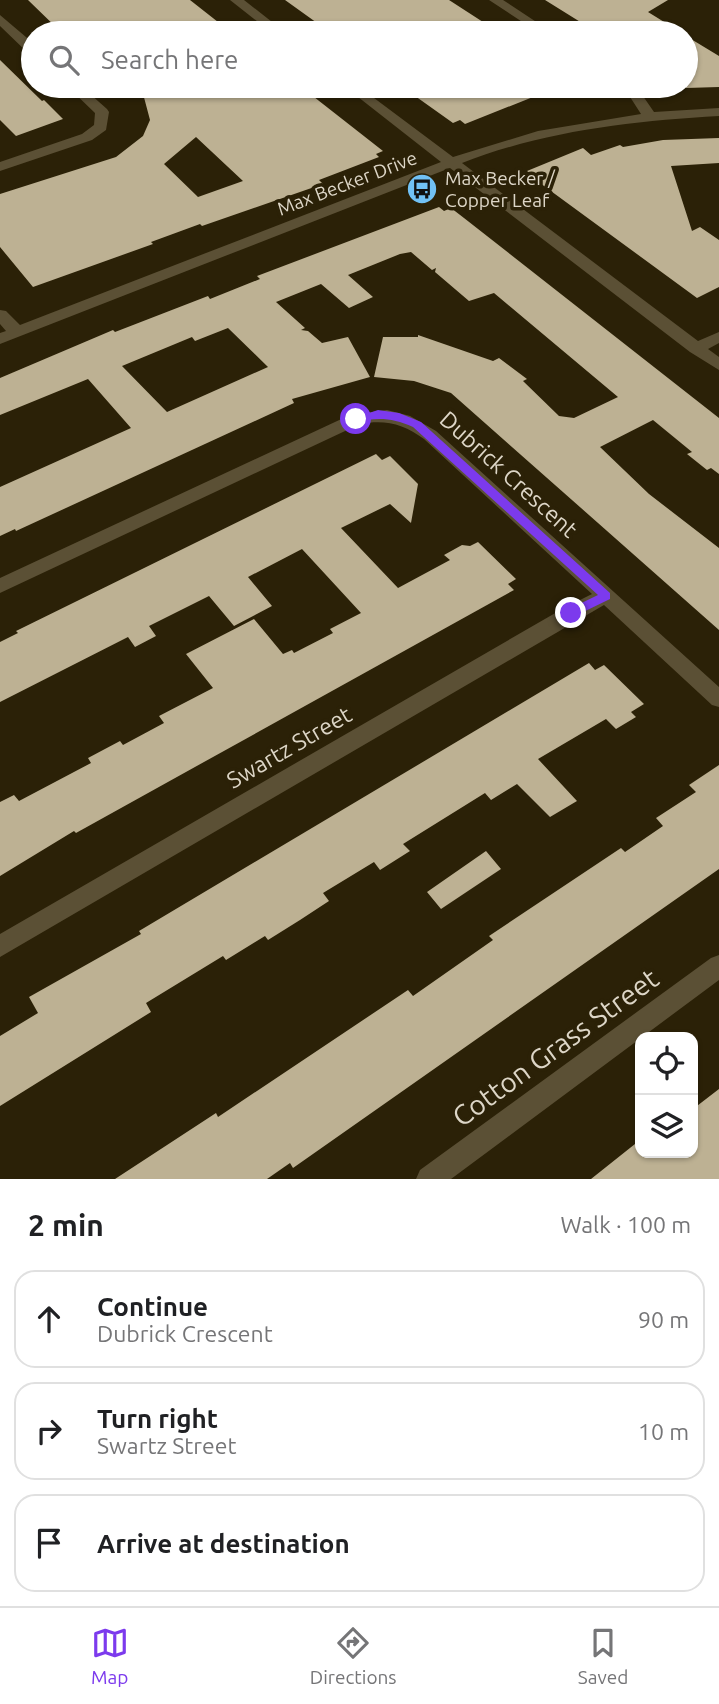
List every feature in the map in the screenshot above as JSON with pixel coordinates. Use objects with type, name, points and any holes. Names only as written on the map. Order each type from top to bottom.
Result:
[{"type":"street","points":[[236,0],[264,21]]},
{"type":"street","points":[[495,0],[528,21]]},
{"type":"street","points":[[0,19],[21,39]]},
{"type":"street","points":[[0,167],[87,137],[101,127],[102,113],[86,98]]},
{"type":"street","points":[[366,98],[719,365]]},
{"type":"street","points":[[637,98],[649,115]]},
{"type":"street","name":"Max Becker Drive","points":[[0,339],[452,162],[531,135],[581,124],[649,115],[719,112]]},
{"type":"street","points":[[0,315],[16,332]]},
{"type":"street","points":[[696,348],[719,337]]},
{"type":"street","name":"Dubrick Crescent","points":[[0,586],[356,419],[378,414],[399,416],[417,424],[430,435],[719,699]]},
{"type":"street","name":"Swartz Street","points":[[0,946],[606,596]]},
{"type":"street","name":"Cotton Grass Street","points":[[429,1179],[719,966]]},
{"type":"building","points":[[28,0],[190,0],[217,21],[50,21]]},
{"type":"building","points":[[285,0],[449,0],[481,21],[314,21]]},
{"type":"building","points":[[545,0],[668,0],[648,12],[663,21],[579,21]]},
{"type":"building","points":[[698,43],[719,56],[719,87],[698,88]]},
{"type":"building","points":[[0,60],[21,80],[21,98],[44,100],[63,119],[16,136],[0,120]]},
{"type":"building","points":[[144,98],[315,98],[383,151],[376,154],[379,157],[319,180],[323,184],[202,226],[200,224],[151,242],[153,244],[33,287],[0,247],[0,194],[116,157],[143,136],[150,120]],"holes":[[[196,137],[243,181],[198,197],[164,164]]]},
{"type":"building","points":[[418,98],[530,98],[465,124],[460,120],[453,123]]},
{"type":"building","points":[[719,138],[719,163],[671,166],[692,231],[700,227],[719,240],[719,287],[697,298],[527,171],[583,148],[591,155],[620,145],[623,147],[663,140]]},
{"type":"building","points":[[439,207],[444,211],[451,208],[719,418],[719,474],[711,468],[707,470],[687,454],[692,452],[653,420],[600,447],[649,494],[719,548],[719,630],[451,393],[414,381],[374,377],[383,337],[418,335],[493,361],[499,358],[527,379],[523,381],[559,416],[574,418],[618,397],[494,293],[469,301],[435,272],[436,268],[432,270],[411,252],[348,275],[373,297],[349,308],[321,284],[276,302],[305,328],[301,330],[308,331],[322,343],[348,337],[370,377],[292,399],[294,403],[0,536],[0,487],[131,428],[88,379],[0,415],[0,378],[113,330],[115,332],[260,279],[257,276]],"holes":[[[228,328],[268,367],[167,412],[122,366],[192,337],[195,341]]]},
{"type":"building","points":[[376,454],[382,460],[390,456],[418,484],[411,523],[390,504],[341,528],[398,588],[450,560],[444,555],[462,545],[470,546],[478,542],[516,579],[508,584],[514,590],[76,833],[74,831],[0,876],[0,802],[14,795],[19,801],[91,763],[88,758],[120,741],[123,745],[164,723],[159,716],[213,688],[186,654],[254,619],[283,654],[292,650],[294,653],[333,633],[330,629],[361,613],[302,549],[248,577],[272,606],[234,626],[209,596],[149,626],[156,636],[135,647],[128,637],[0,702],[0,642],[18,633],[16,631]]},
{"type":"building","points":[[589,663],[595,670],[604,665],[644,704],[631,712],[636,717],[616,729],[606,719],[538,759],[577,801],[550,817],[517,784],[491,800],[485,793],[403,844],[410,851],[380,870],[374,862],[323,893],[329,901],[268,940],[265,936],[226,960],[223,956],[146,1003],[151,1012],[0,1106],[0,1036],[38,1013],[29,997],[141,934],[139,931]]},
{"type":"building","points":[[719,765],[719,869],[293,1168],[290,1163],[267,1179],[115,1179],[216,1113],[218,1117],[408,990],[413,996],[493,940],[489,936],[621,848],[625,852],[663,826],[656,818],[696,792],[689,785]]},
{"type":"building","points":[[486,851],[501,869],[441,909],[427,892]]},
{"type":"building","points":[[719,1089],[719,1179],[591,1179],[635,1144],[635,1158],[698,1158],[698,1105]]},
{"type":"place","name":"Max Becker / Copper Leaf","points":[[422,189]]},
{"type":"route","points":[[356,419],[378,414],[399,416],[417,424],[606,596],[571,613]]}]
